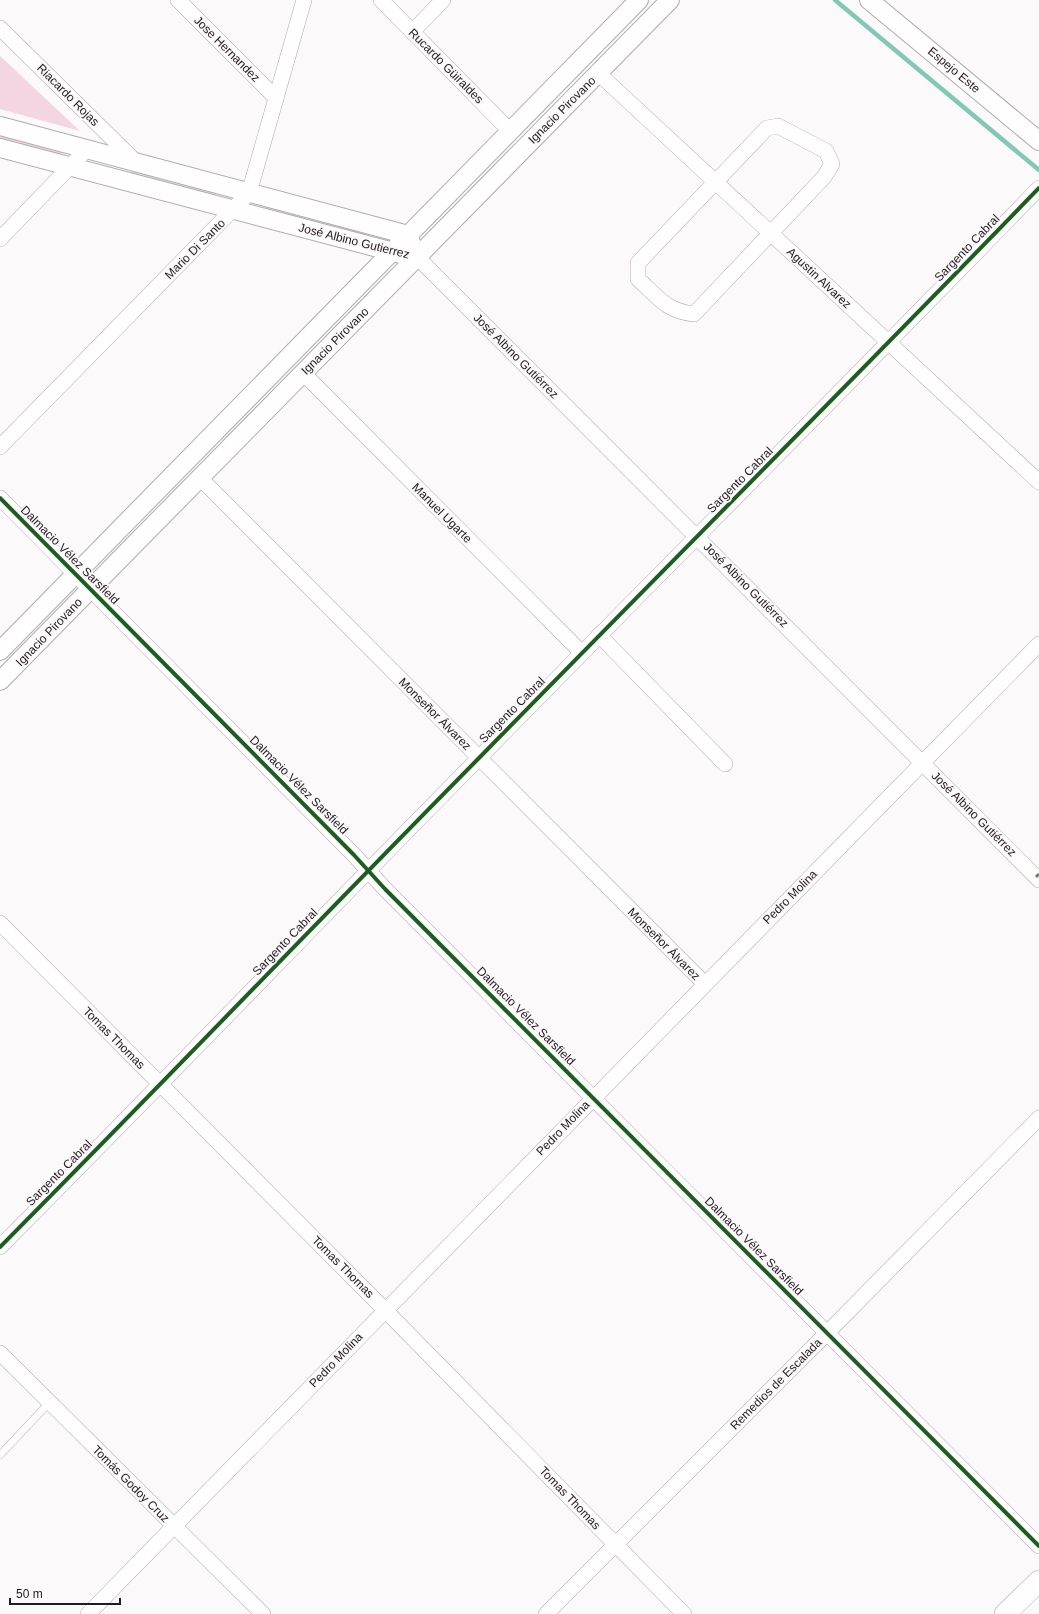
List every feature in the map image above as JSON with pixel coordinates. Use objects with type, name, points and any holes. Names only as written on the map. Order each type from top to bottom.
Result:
[{"type":"main road","points":[[1005,1614],[1039,1581]]},
{"type":"street","name":"Jose Hernandez","points":[[178,0],[276,98]]},
{"type":"street","name":"Mario Di Santo","points":[[0,447],[249,193],[304,0]]},
{"type":"street","name":"Rucardo Güiraldes","points":[[381,0],[510,131]]},
{"type":"street","points":[[412,32],[444,0]]},
{"type":"street","name":"Ignacio Pirovano","points":[[0,651],[639,0]]},
{"type":"street","name":"Ignacio Pirovano","points":[[0,682],[670,0]]},
{"type":"street","name":"Espejo Este","points":[[869,0],[1039,141]]},
{"type":"street","name":"Riacardo Rojas","points":[[1,29],[136,162]]},
{"type":"street","name":"Agustin Alvarez","points":[[598,73],[1039,482]]},
{"type":"street","points":[[525,116],[541,131]]},
{"type":"street","name":"José Albino Gutierrez","points":[[0,126],[408,236],[417,257]]},
{"type":"street","points":[[778,126],[826,151],[832,164],[828,171],[771,234],[694,314],[682,313],[668,307],[638,279],[638,263],[716,182],[767,128],[778,126]]},
{"type":"street","points":[[496,146],[511,162]]},
{"type":"street","name":"José Albino Gutierrez","points":[[0,148],[392,252],[417,257]]},
{"type":"street","points":[[0,239],[87,149]]},
{"type":"street","name":"Sargento Cabral","points":[[0,1247],[161,1085],[478,758],[889,343],[1039,188]]},
{"type":"street","name":"José Albino Gutiérrez","points":[[417,257],[1038,877]]},
{"type":"street","name":"Manuel Ugarte","points":[[303,373],[582,653]]},
{"type":"street","name":"Monseñor Álvarez","points":[[200,478],[704,984]]},
{"type":"street","name":"Dalmacio Vélez Sarsfield","points":[[0,498],[827,1334],[1039,1546]]},
{"type":"street","points":[[599,635],[725,764]]},
{"type":"street","name":"Pedro Molina","points":[[88,1614],[593,1097],[924,763],[1039,644]]},
{"type":"street","name":"Tomas Thomas","points":[[0,923],[385,1310],[684,1614]]},
{"type":"street","name":"Remedios de Escalada","points":[[546,1614],[827,1334],[1039,1118]]},
{"type":"street","name":"Tomás Godoy Cruz","points":[[0,1353],[263,1614]]},
{"type":"lane","points":[[0,1455],[49,1403]]},
{"type":"shaded area","points":[[0,56],[80,131],[0,109]]},
{"type":"shaded area","points":[[0,134],[64,151],[60,156],[0,140]]},
{"type":"shaded area","points":[[134,169],[217,192],[214,198],[129,174]]},
{"type":"shaded area","points":[[266,205],[372,233],[367,237],[263,210]]},
{"type":"waterway","points":[[835,0],[1039,170]]},
{"type":"marked path","points":[[1036,877],[1039,874]]},
{"type":"cycle path","points":[[0,1247],[1039,188]]},
{"type":"cycle path","points":[[0,498],[354,855],[385,889],[1039,1546]]}]
